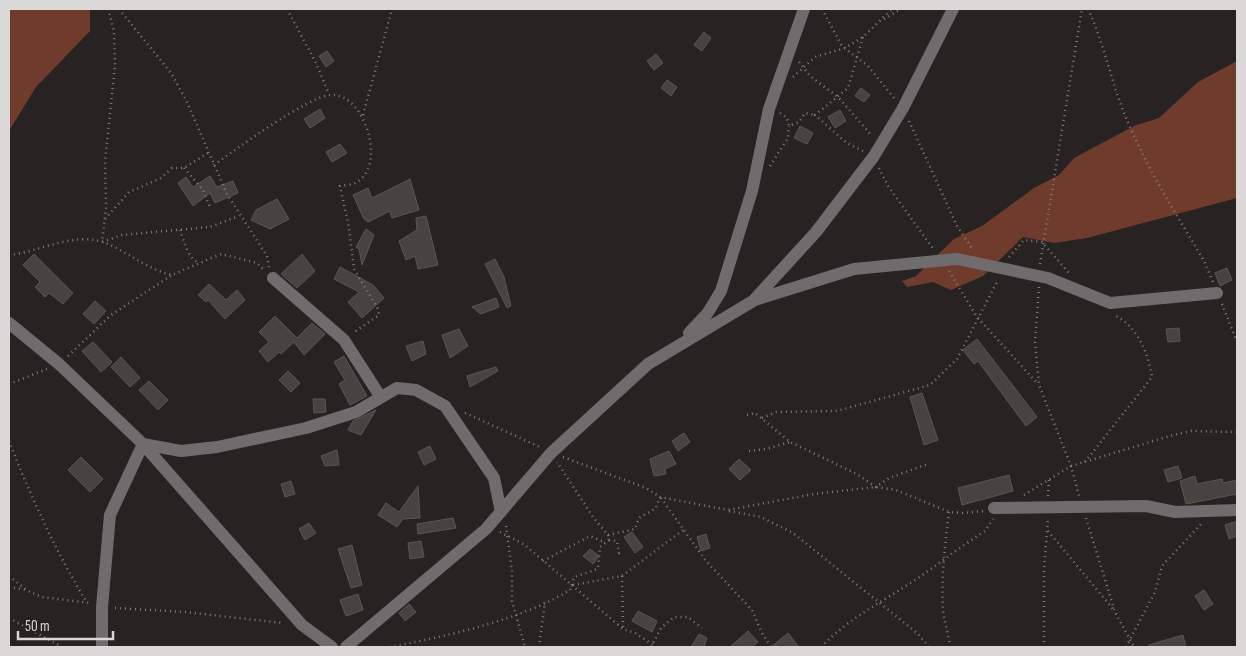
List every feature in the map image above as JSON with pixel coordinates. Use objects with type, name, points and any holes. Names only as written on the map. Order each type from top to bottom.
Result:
[{"type":"street","points":[[683,341],[707,314],[721,291],[752,191],[769,109],[804,9]]},
{"type":"street","points":[[753,300],[816,232],[874,156],[903,108],[953,9]]},
{"type":"street","points":[[346,647],[486,529],[551,453],[648,364],[753,300],[854,269],[957,259],[1005,268],[1039,278],[1048,278],[1110,303],[1217,292]]},
{"type":"street","points":[[273,278],[344,340],[380,396]]},
{"type":"street","points":[[9,323],[59,364],[143,444],[302,625],[332,647]]},
{"type":"street","points":[[143,444],[181,450],[217,447],[306,428],[356,412],[380,396],[397,388],[416,390],[445,406],[494,478],[501,512]]},
{"type":"street","points":[[102,647],[102,607],[110,515],[143,444]]},
{"type":"street","points":[[994,508],[1146,506],[1175,512],[1237,510]]},
{"type":"path","points":[[102,242],[105,219],[105,162],[115,65],[114,30],[108,9]]},
{"type":"path","points":[[119,9],[171,73],[186,100],[208,153],[239,216],[267,256],[273,278]]},
{"type":"path","points":[[286,9],[316,63],[329,94]]},
{"type":"path","points":[[363,116],[392,9]]},
{"type":"path","points":[[822,9],[845,48],[868,66],[903,108],[957,226],[975,251]]},
{"type":"path","points":[[778,84],[799,74],[815,57],[845,48],[863,38],[892,9]]},
{"type":"path","points":[[880,21],[901,9]]},
{"type":"path","points":[[1082,9],[1042,242],[1035,342],[1039,385],[1071,466],[1115,612],[1134,647]]},
{"type":"path","points":[[1088,9],[1100,33],[1112,85],[1128,123],[1204,261],[1237,342]]},
{"type":"path","points":[[815,115],[848,88],[863,38]]},
{"type":"path","points":[[790,51],[810,76],[838,97],[872,136],[874,156],[888,186],[941,260],[976,317],[1039,385]]},
{"type":"path","points":[[214,165],[290,114],[329,94],[337,95],[359,109],[363,116],[372,148],[369,167],[355,183],[340,186],[349,228],[354,269],[378,309],[379,315],[344,340]]},
{"type":"path","points":[[766,171],[788,138],[790,126],[784,115],[769,109]]},
{"type":"path","points":[[790,126],[798,122],[805,113],[815,115],[847,143],[874,156]]},
{"type":"path","points":[[105,219],[129,192],[161,178],[172,168],[184,168],[208,153]]},
{"type":"path","points":[[184,168],[203,190],[210,208]]},
{"type":"path","points":[[9,255],[73,241],[102,242],[122,235],[210,227],[239,216]]},
{"type":"path","points":[[180,230],[187,250],[195,262],[201,263]]},
{"type":"path","points":[[762,418],[776,412],[837,411],[930,385],[956,359],[976,317],[1012,253],[1024,240],[1042,242],[1086,293]]},
{"type":"path","points":[[102,242],[143,265],[172,275]]},
{"type":"path","points":[[9,384],[59,364],[111,315],[172,275],[221,254],[257,263],[273,278]]},
{"type":"path","points":[[1084,462],[1152,377],[1149,357],[1127,322],[1106,312]]},
{"type":"path","points":[[445,406],[481,420],[551,453],[646,488],[660,497],[761,517],[793,533],[917,633],[930,647]]},
{"type":"path","points":[[747,415],[755,413],[790,442],[857,474],[876,486]]},
{"type":"path","points":[[1019,498],[1071,466],[1173,435],[1191,431],[1237,432]]},
{"type":"path","points":[[9,441],[34,503],[65,566],[87,602]]},
{"type":"path","points":[[749,450],[766,449],[790,442]]},
{"type":"path","points":[[551,453],[593,517],[608,535],[609,540]]},
{"type":"path","points":[[876,486],[889,478],[928,464]]},
{"type":"path","points":[[1044,647],[1044,568],[1048,531],[1049,480]]},
{"type":"path","points":[[728,510],[814,494],[876,486],[896,490],[949,512],[970,513],[994,508],[993,519],[985,531],[914,581],[878,601],[838,629],[821,647]]},
{"type":"path","points":[[660,497],[706,562],[752,610],[763,635],[771,647]]},
{"type":"path","points":[[608,535],[635,529],[639,518],[656,508],[660,497]]},
{"type":"path","points":[[1126,647],[1155,592],[1162,566],[1213,511]]},
{"type":"path","points":[[501,512],[508,535],[512,570],[512,601],[525,647]]},
{"type":"path","points":[[949,512],[943,560],[943,611],[950,647]]},
{"type":"path","points":[[486,529],[508,535],[525,545],[623,629],[635,633],[651,646],[656,647]]},
{"type":"path","points":[[573,585],[622,576],[683,530]]},
{"type":"path","points":[[1048,531],[1115,612]]},
{"type":"path","points":[[543,561],[590,536],[604,542]]},
{"type":"path","points":[[390,647],[431,639],[535,609],[570,590],[574,578],[577,576],[592,573],[598,568],[601,555],[600,547],[604,542],[609,540],[617,541],[619,553],[616,556]]},
{"type":"path","points":[[9,576],[28,590],[42,597],[87,602],[102,607],[185,612],[302,625]]},
{"type":"path","points":[[622,576],[623,629]]},
{"type":"path","points":[[9,587],[28,590]]},
{"type":"path","points":[[539,647],[546,602]]},
{"type":"path","points":[[651,646],[662,628],[674,617],[688,617],[702,628]]},
{"type":"path","points":[[9,618],[62,647]]},
{"type":"shaded area","points":[[9,9],[90,9],[90,31],[36,87],[9,131]]},
{"type":"shaded area","points":[[1237,61],[1237,198],[1087,238],[1054,243],[1023,237],[983,276],[951,290],[933,282],[907,287],[902,281],[916,276],[954,239],[982,226],[1034,188],[1059,175],[1074,158],[1134,126],[1159,118],[1198,82]]},
{"type":"building","points":[[704,32],[711,38],[702,51],[694,45]]},
{"type":"building","points":[[327,51],[334,61],[326,67],[319,56]]},
{"type":"building","points":[[656,54],[663,63],[654,70],[647,61]]},
{"type":"building","points":[[667,80],[677,87],[671,96],[661,88]]},
{"type":"building","points":[[861,88],[870,95],[864,102],[855,96]]},
{"type":"building","points":[[320,109],[325,118],[310,128],[304,119]]},
{"type":"building","points":[[840,110],[846,121],[835,128],[828,117]]},
{"type":"building","points":[[800,126],[813,133],[807,144],[794,138]]},
{"type":"building","points":[[340,144],[347,153],[332,162],[326,152]]},
{"type":"building","points":[[210,176],[217,187],[233,181],[238,193],[215,203],[210,193],[193,206],[178,183],[186,177],[193,187]]},
{"type":"building","points":[[410,179],[419,210],[392,218],[390,211],[368,222],[364,219],[353,195],[368,188],[372,198]]},
{"type":"building","points":[[277,199],[289,219],[270,229],[251,220],[256,210]]},
{"type":"building","points":[[426,216],[438,265],[418,269],[415,256],[406,260],[399,241],[417,230],[416,218]]},
{"type":"building","points":[[366,229],[374,235],[362,265],[359,249],[356,247]]},
{"type":"building","points":[[34,254],[73,293],[63,304],[49,293],[45,297],[35,287],[40,282],[23,265]]},
{"type":"building","points":[[302,254],[315,271],[297,288],[281,274]]},
{"type":"building","points":[[495,259],[504,277],[511,306],[507,308],[485,264]]},
{"type":"building","points":[[340,267],[373,285],[384,298],[362,318],[348,302],[359,292],[334,279]]},
{"type":"building","points":[[1227,268],[1232,280],[1220,286],[1215,273]]},
{"type":"building","points":[[209,284],[226,300],[237,290],[245,300],[225,319],[208,300],[206,302],[198,295]]},
{"type":"building","points":[[496,298],[499,307],[481,314],[472,307]]},
{"type":"building","points":[[95,301],[106,311],[94,324],[83,314]]},
{"type":"building","points":[[275,316],[297,338],[312,323],[325,334],[304,355],[294,342],[281,354],[279,352],[268,362],[259,351],[269,342],[259,332]]},
{"type":"building","points":[[1179,328],[1180,341],[1168,342],[1166,329]]},
{"type":"building","points":[[459,329],[468,346],[450,358],[442,335]]},
{"type":"building","points":[[977,339],[1037,417],[1026,426],[978,361],[974,364],[963,350]]},
{"type":"building","points":[[423,341],[426,354],[412,361],[406,346]]},
{"type":"building","points":[[93,342],[112,362],[101,372],[82,351]]},
{"type":"building","points":[[344,356],[367,396],[350,405],[339,384],[345,380],[334,362]]},
{"type":"building","points":[[121,357],[140,378],[130,387],[111,367]]},
{"type":"building","points":[[496,367],[498,371],[470,387],[467,376]]},
{"type":"building","points":[[288,371],[300,383],[291,392],[279,380]]},
{"type":"building","points":[[149,381],[168,400],[158,410],[139,390]]},
{"type":"building","points":[[922,393],[938,440],[924,445],[910,397]]},
{"type":"building","points":[[313,399],[325,399],[326,412],[314,413]]},
{"type":"building","points":[[376,410],[361,435],[348,430],[353,421]]},
{"type":"building","points":[[684,433],[690,442],[678,451],[672,441]]},
{"type":"building","points":[[430,446],[436,459],[424,465],[418,452]]},
{"type":"building","points":[[337,450],[339,465],[325,466],[321,456]]},
{"type":"building","points":[[669,451],[676,464],[665,469],[666,474],[654,476],[650,459]]},
{"type":"building","points":[[81,457],[103,479],[90,492],[68,470]]},
{"type":"building","points":[[739,459],[751,470],[740,480],[729,469]]},
{"type":"building","points":[[1178,466],[1182,478],[1168,482],[1164,470]]},
{"type":"building","points":[[1009,475],[1013,491],[962,505],[958,488]]},
{"type":"building","points":[[1195,476],[1197,484],[1222,479],[1223,483],[1237,480],[1237,494],[1186,504],[1180,481]]},
{"type":"building","points":[[291,481],[295,494],[285,497],[281,484]]},
{"type":"building","points":[[418,486],[420,518],[403,519],[397,527],[378,515],[386,503],[399,512]]},
{"type":"building","points":[[453,518],[456,528],[418,534],[417,524]]},
{"type":"building","points":[[1237,521],[1237,536],[1229,539],[1225,525]]},
{"type":"building","points":[[309,523],[316,533],[305,540],[299,529]]},
{"type":"building","points":[[632,532],[643,547],[635,553],[624,537]]},
{"type":"building","points":[[706,534],[710,548],[701,551],[697,537]]},
{"type":"building","points":[[421,541],[424,557],[410,559],[408,543]]},
{"type":"building","points":[[352,545],[362,585],[351,588],[338,549]]},
{"type":"building","points":[[590,549],[599,556],[593,564],[583,556]]},
{"type":"building","points":[[1204,590],[1213,604],[1204,610],[1195,596]]},
{"type":"building","points":[[358,594],[363,610],[346,616],[340,600]]},
{"type":"building","points":[[409,604],[416,612],[405,621],[399,613]]},
{"type":"building","points":[[638,611],[657,621],[652,632],[632,621]]},
{"type":"building","points":[[748,631],[758,642],[752,647],[730,647]]},
{"type":"building","points":[[788,633],[799,647],[771,647]]},
{"type":"building","points":[[699,634],[707,638],[704,647],[691,647]]},
{"type":"building","points":[[1183,635],[1186,647],[1149,647],[1149,645]]}]
